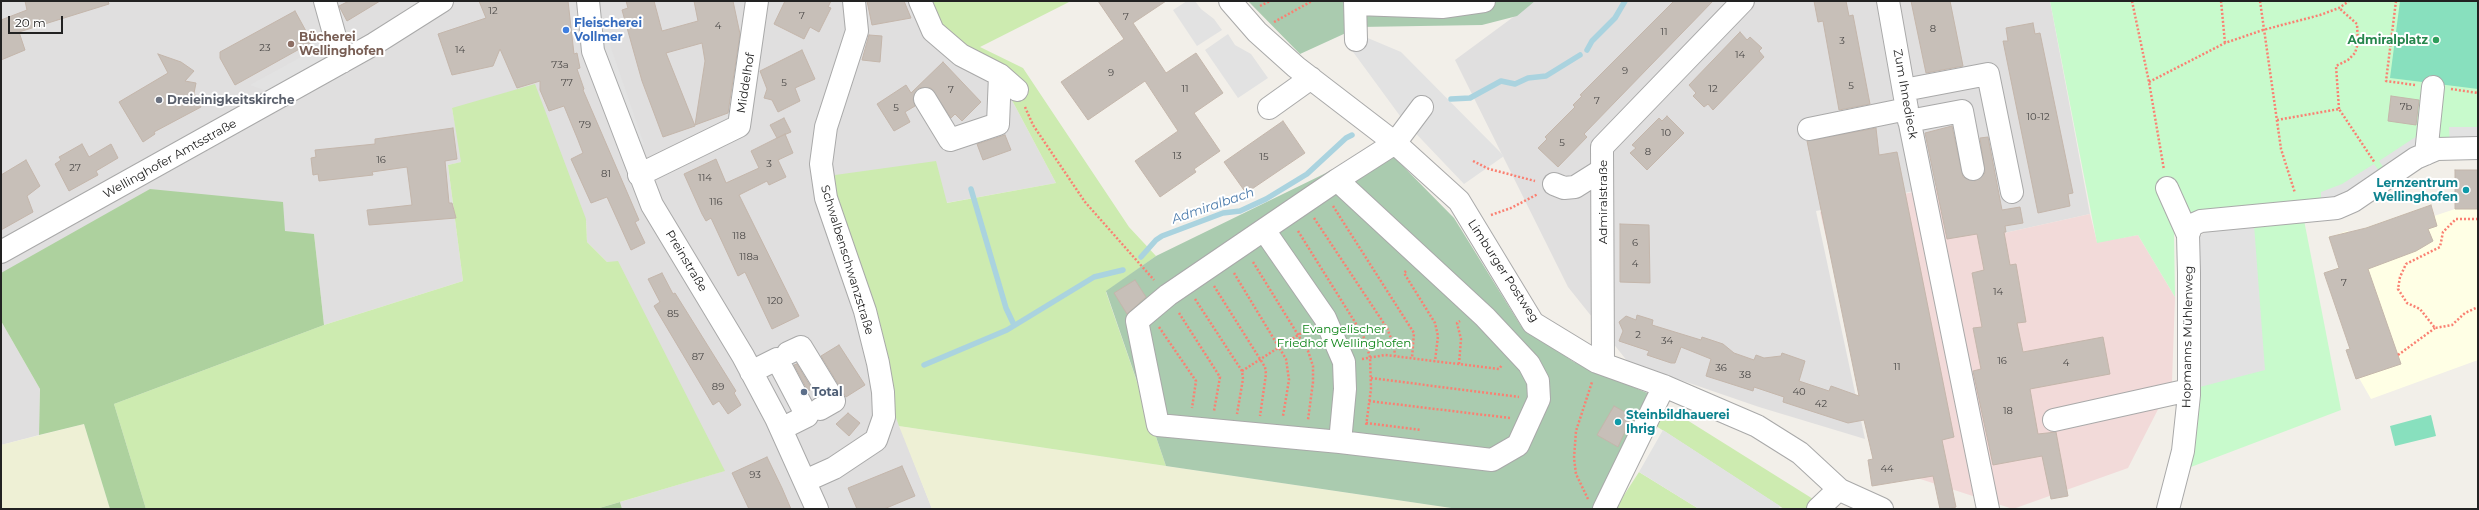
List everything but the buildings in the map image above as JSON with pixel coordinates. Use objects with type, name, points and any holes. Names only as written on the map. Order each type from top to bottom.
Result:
[{"type":"street","points":[[325,1],[342,62]]},
{"type":"street","name":"Wellinghofer Amtsstraße","points":[[1,252],[342,62],[442,1]]},
{"type":"street","name":"Preinstraße","points":[[588,1],[593,51],[639,175],[656,211],[751,372],[781,429],[817,509]]},
{"type":"street","name":"Middelhof","points":[[639,175],[739,126],[757,1]]},
{"type":"street","name":"Schwalbenschwanzstraße","points":[[805,481],[834,468],[876,440],[884,417],[883,392],[878,363],[865,311],[826,198],[821,164],[826,127],[858,31],[854,1]]},
{"type":"street","points":[[920,1],[933,31],[961,55],[1000,75],[1017,90]]},
{"type":"street","name":"Limburger Postweg","points":[[1230,1],[1257,32],[1311,78],[1395,143],[1459,201],[1533,323],[1600,363],[1664,386],[1757,426],[1800,453],[1839,489],[1882,509]]},
{"type":"street","points":[[1356,40],[1356,3],[1442,7],[1484,1]]},
{"type":"street","name":"Admiralstraße","points":[[1600,363],[1602,147],[1742,1]]},
{"type":"street","name":"Zum Ihnedieck","points":[[1888,1],[1922,186],[1988,509]]},
{"type":"street","points":[[1809,130],[1907,107],[1988,74],[2012,192]]},
{"type":"street","points":[[925,99],[950,140],[998,124],[1000,75]]},
{"type":"street","points":[[1269,108],[1311,78]]},
{"type":"street","points":[[2426,154],[2433,87]]},
{"type":"street","points":[[1907,107],[1962,110],[1973,169]]},
{"type":"street","points":[[1329,185],[1422,259],[1476,308],[1529,364],[1538,381],[1539,399],[1518,445],[1492,460],[1340,442],[1158,425],[1137,321],[1204,270],[1329,185],[1395,143],[1422,108]]},
{"type":"street","points":[[2188,235],[2192,225],[2201,221],[2302,213],[2337,208],[2353,201],[2416,158],[2437,149],[2478,148]]},
{"type":"street","points":[[1547,183],[1564,188],[1575,187],[1602,170]]},
{"type":"street","points":[[2167,188],[2188,235]]},
{"type":"street","points":[[1264,230],[1325,318],[1344,362],[1345,389],[1340,442]]},
{"type":"street","name":"Hopmanns Mühlenweg","points":[[2168,509],[2183,451],[2189,390],[2188,235]]},
{"type":"street","points":[[751,372],[801,347],[834,401],[781,429]]},
{"type":"street","points":[[783,356],[814,412]]},
{"type":"street","points":[[1598,506],[1664,386]]},
{"type":"street","points":[[2054,420],[2189,390]]},
{"type":"street","points":[[1818,509],[1839,489]]},
{"type":"path","points":[[1258,7],[1270,1]]},
{"type":"path","points":[[1273,22],[1312,1]]},
{"type":"path","points":[[2132,1],[2149,82],[2167,188]]},
{"type":"path","points":[[2221,1],[2225,43]]},
{"type":"path","points":[[2260,1],[2281,149],[2302,213]]},
{"type":"path","points":[[2149,82],[2225,43],[2263,30],[2339,8],[2349,1]]},
{"type":"path","points":[[2386,81],[2396,1]]},
{"type":"path","points":[[2339,8],[2357,24],[2358,43],[2355,53],[2348,60],[2336,66],[2339,109],[2386,179]]},
{"type":"path","points":[[1017,90],[1033,126],[1085,202],[1176,290],[1242,371],[1243,379],[1233,432]]},
{"type":"path","points":[[2277,120],[2339,109]]},
{"type":"path","points":[[1473,161],[1489,169],[1547,183]]},
{"type":"path","points":[[1471,221],[1511,208],[1547,183]]},
{"type":"path","points":[[1329,185],[1414,333],[1412,358]]},
{"type":"path","points":[[1304,203],[1387,328],[1394,346],[1395,356]]},
{"type":"path","points":[[2434,328],[2420,309],[2407,303],[2398,289],[2400,277],[2406,264],[2440,247],[2443,232],[2456,219],[2478,219]]},
{"type":"path","points":[[1242,244],[1300,334],[1313,366],[1313,382],[1306,439]]},
{"type":"path","points":[[1224,257],[1280,347],[1289,371],[1280,436]]},
{"type":"path","points":[[1422,259],[1404,273],[1435,323],[1438,336],[1435,361]]},
{"type":"path","points":[[1204,270],[1261,359],[1266,374],[1257,435]]},
{"type":"path","points":[[1176,290],[1220,377],[1211,431]]},
{"type":"path","points":[[2398,355],[2434,328],[2452,325],[2465,313],[2478,307]]},
{"type":"path","points":[[1459,364],[1461,339],[1457,324],[1476,308]]},
{"type":"path","points":[[1149,311],[1196,381],[1188,428]]},
{"type":"path","points":[[1242,371],[1325,318]]},
{"type":"path","points":[[1344,362],[1385,355],[1499,369],[1515,349]]},
{"type":"path","points":[[1598,506],[1580,486],[1574,458],[1576,431],[1600,363]]},
{"type":"path","points":[[1371,378],[1539,399]]},
{"type":"path","points":[[1369,401],[1530,420]]},
{"type":"shaded area","points":[[1,1],[923,1],[997,72],[1056,183],[946,203],[882,379],[932,509],[622,509],[620,502],[724,471],[607,262],[587,242],[586,219],[452,108],[462,162],[448,165],[463,281],[324,325],[314,234],[1,273]]},
{"type":"shaded area","points":[[1187,1],[1195,1],[1201,9],[1214,19],[1222,30],[1197,46],[1173,10]]},
{"type":"shaded area","points":[[1535,1],[2050,1],[2090,214],[1991,236],[1978,178],[1816,211],[1865,439],[1759,407],[1628,362],[1568,287],[1455,60]]},
{"type":"shaded area","points":[[606,33],[644,144],[638,147],[599,35]]},
{"type":"shaded area","points":[[1228,34],[1235,45],[1251,54],[1268,78],[1238,98],[1205,50]]},
{"type":"shaded area","points":[[1363,36],[1401,52],[1504,156],[1464,184],[1403,120],[1348,45]]},
{"type":"shaded area","points":[[312,51],[329,56],[267,91],[250,85]]},
{"type":"shaded area","points":[[2449,127],[2478,127],[2478,142],[2450,143]]},
{"type":"shaded area","points":[[2417,136],[2425,147],[2387,172],[2379,161]]},
{"type":"shaded area","points":[[2374,164],[2382,175],[2349,197],[2321,203],[2321,192],[2342,184]]},
{"type":"shaded area","points":[[1978,178],[1991,236],[2090,214],[2097,242],[2138,235],[2175,297],[2172,382],[2128,468],[2013,509],[1880,466],[1820,212]]},
{"type":"shaded area","points":[[2430,202],[2434,216],[2455,209],[2478,209],[2478,360],[2371,399],[2359,378],[2356,379],[2346,350],[2350,348],[2324,273],[2339,267],[2328,235],[2330,237],[2347,231],[2350,233],[2430,205]]},
{"type":"shaded area","points":[[2254,225],[2265,370],[2196,388],[2199,237],[2209,229]]},
{"type":"shaded area","points":[[1,321],[40,389],[39,435],[1,445]]},
{"type":"shaded area","points":[[84,424],[110,509],[1,509],[1,445]]},
{"type":"shaded area","points":[[899,426],[1166,466],[1458,509],[932,509]]},
{"type":"shaded area","points":[[1663,430],[1780,506],[1778,509],[1699,509],[1639,472]]},
{"type":"green space","points":[[923,1],[1071,1],[980,47],[1023,68],[1129,227],[1156,256],[1106,292],[1166,466],[899,426],[882,379],[836,213],[835,175],[936,161],[947,203],[1056,183],[997,72],[937,30]]},
{"type":"green space","points":[[1248,1],[1535,1],[1517,16],[1482,25],[1359,27],[1300,54]]},
{"type":"green space","name":"Admiralplatz","points":[[2050,1],[2478,1],[2478,158],[2449,158],[2420,166],[2304,220],[2341,410],[2183,470],[2196,388],[2253,209],[2178,227],[2174,235],[2175,297],[2138,235],[2097,243]]},
{"type":"green space","name":"Admiralplatz","points":[[2400,1],[2478,1],[2478,89],[2390,78]]},
{"type":"green space","points":[[535,84],[586,219],[587,242],[607,262],[618,261],[725,471],[596,509],[146,509],[114,404],[324,325],[463,281],[448,165],[461,162],[452,108]]},
{"type":"green space","name":"Evangelischer Friedhof Wellinghofen","points":[[1371,151],[1393,156],[1454,218],[1521,326],[1574,362],[1652,395],[1595,509],[1458,509],[1166,466],[1106,291],[1156,256]]},
{"type":"green space","points":[[150,189],[283,202],[285,231],[314,234],[324,325],[114,404],[146,509],[110,509],[84,424],[39,435],[40,389],[1,321],[1,273]]},
{"type":"green space","points":[[1663,405],[1829,509],[1784,509],[1653,424]]},
{"type":"green space","points":[[2431,415],[2436,436],[2395,446],[2390,426]]},
{"type":"green space","points":[[1639,472],[1699,509],[1615,509]]},
{"type":"green space","points":[[620,502],[622,509],[596,509]]},
{"type":"waterway","name":"Admiralbach","points":[[1587,50],[1592,41],[1615,18],[1625,1]]},
{"type":"waterway","name":"Admiralbach","points":[[1451,99],[1470,98],[1501,81],[1515,84],[1528,78],[1546,76],[1580,55]]},
{"type":"waterway","name":"Admiralbach","points":[[1141,257],[1156,240],[1162,236],[1223,213],[1240,211],[1266,199],[1307,174],[1346,138],[1352,135]]},
{"type":"waterway","points":[[971,189],[1006,308],[1014,325]]},
{"type":"waterway","name":"Admiralbach","points":[[924,365],[1007,330],[1094,277],[1123,270]]},
{"type":"place","name":"Fleischerei Vollmer","points":[[566,30]]},
{"type":"place","name":"Admiralplatz","points":[[2436,40]]},
{"type":"place","name":"Bücherei Wellinghofen","points":[[291,44]]},
{"type":"place","name":"Dreieinigkeitskirche","points":[[159,100]]},
{"type":"place","name":"Lernzentrum Wellinghofen","points":[[2466,190]]},
{"type":"place","name":"Total","points":[[804,392]]},
{"type":"place","name":"Steinbildhauerei Ihrig","points":[[1618,422]]}]
